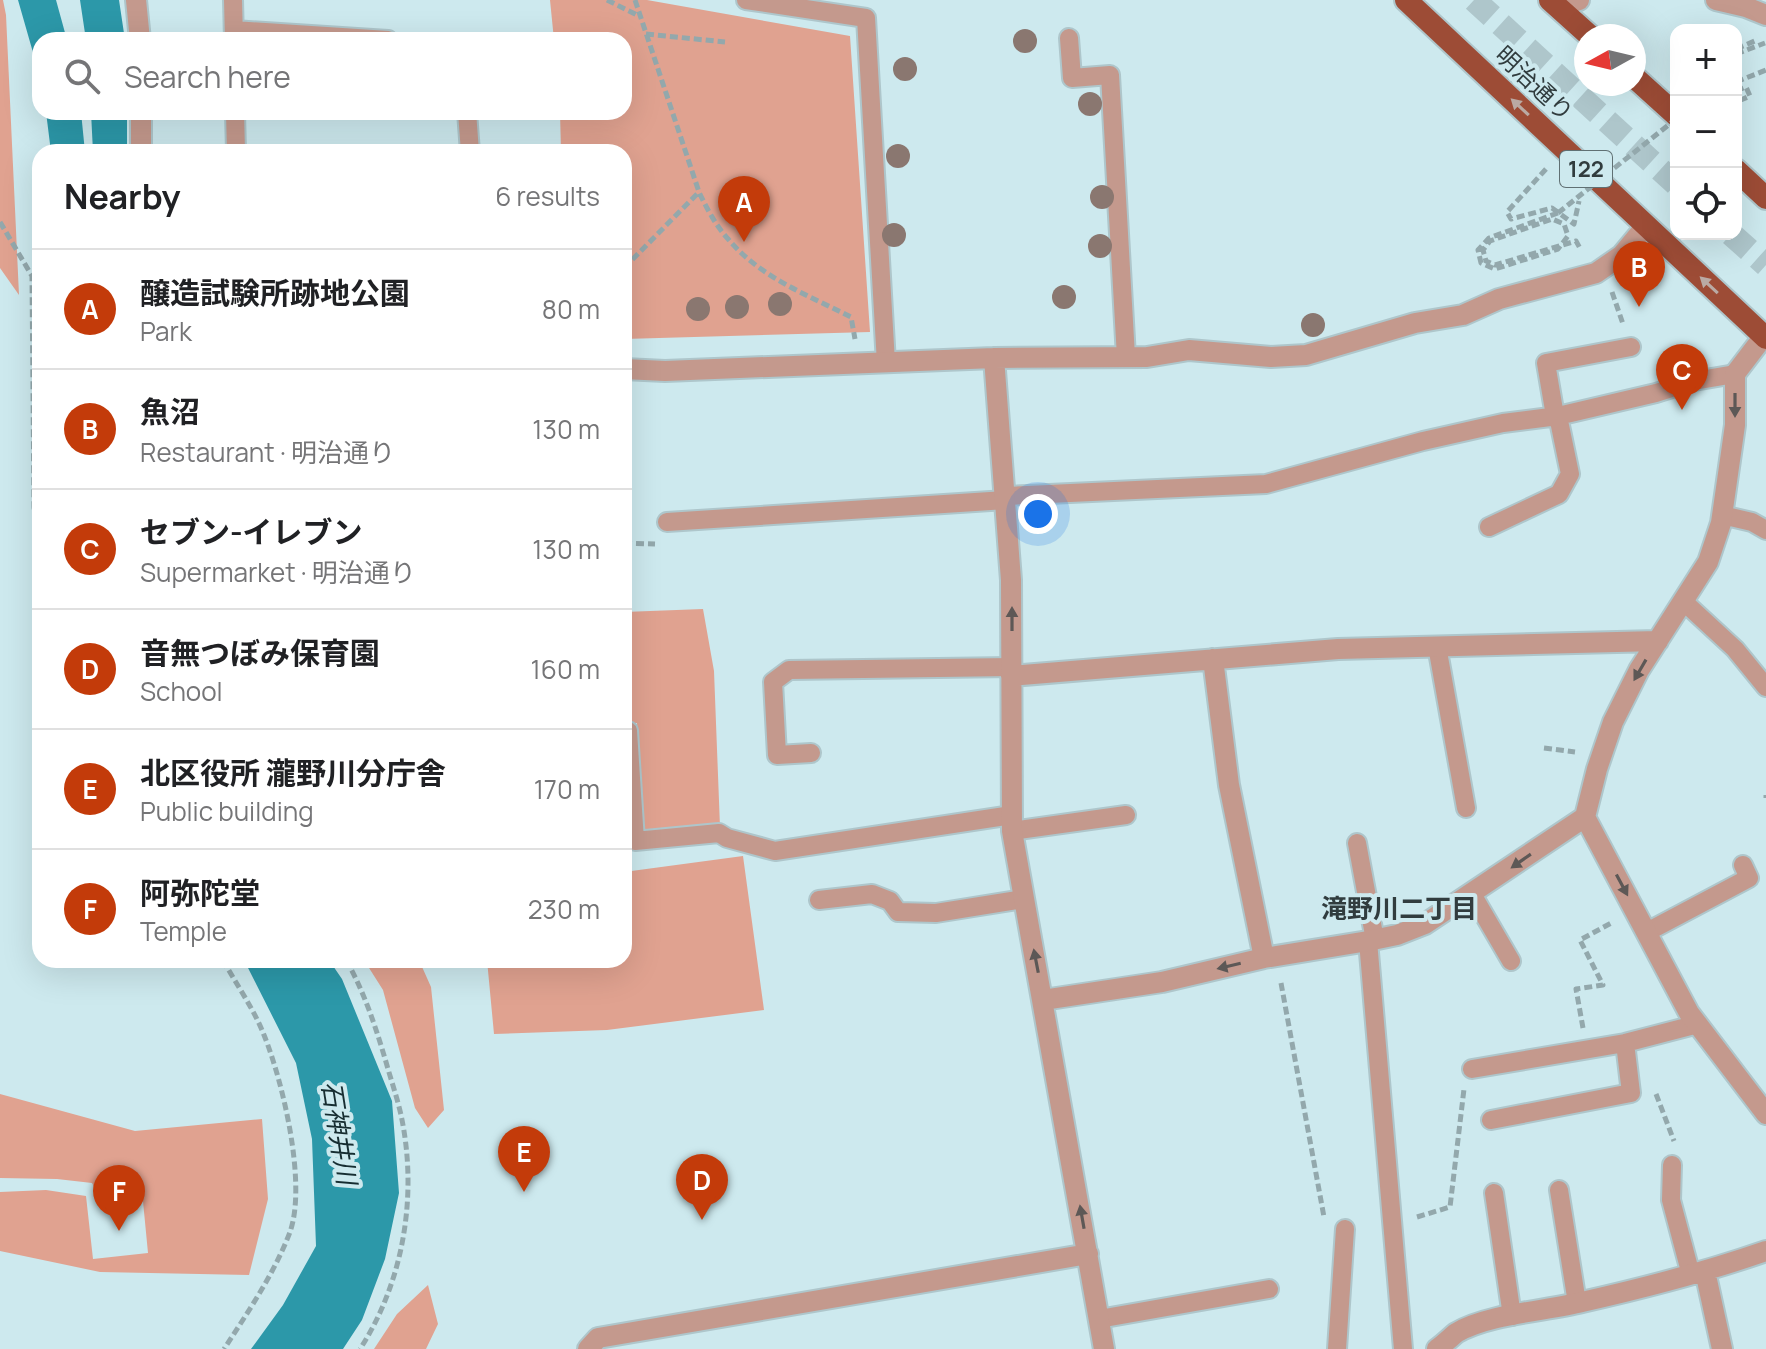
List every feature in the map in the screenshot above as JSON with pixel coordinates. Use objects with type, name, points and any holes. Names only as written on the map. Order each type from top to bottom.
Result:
[{"type":"highway","name":"明治通り","points":[[1406,0],[1765,337]]},
{"type":"highway","points":[[1562,2],[1580,24]]},
{"type":"highway","points":[[1646,88],[1670,111]]},
{"type":"highway","points":[[1742,176],[1766,198]]},
{"type":"street","points":[[136,0],[139,32]]},
{"type":"street","points":[[1716,0],[1747,3],[1766,15]]},
{"type":"street","points":[[141,120],[141,144]]},
{"type":"street","points":[[632,369],[665,371],[994,358],[1147,357],[1189,350],[1271,357],[1306,355],[1415,323],[1463,315],[1499,299],[1596,273],[1622,255],[1646,226]]},
{"type":"street","points":[[1043,1000],[1162,982],[1270,957],[1372,941],[1425,924],[1585,817],[1613,722],[1639,670],[1708,562],[1722,515],[1735,425],[1735,374],[1765,337]]},
{"type":"street","points":[[994,358],[1011,580],[1012,823],[1104,1349]]},
{"type":"street","points":[[1012,671],[1338,649],[1658,641]]},
{"type":"street","points":[[1213,659],[1229,785],[1270,957]]},
{"type":"street","points":[[1585,817],[1689,1013],[1766,1114]]},
{"type":"street","points":[[1437,1349],[1457,1333],[1512,1316],[1698,1273],[1766,1251]]},
{"type":"street","points":[[588,1349],[598,1338],[1088,1254]]},
{"type":"street","points":[[1698,1273],[1722,1349]]},
{"type":"lane","points":[[233,0],[234,32]]},
{"type":"lane","points":[[746,0],[866,18],[886,363]]},
{"type":"lane","points":[[1069,38],[1072,78],[1110,75],[1126,357]]},
{"type":"lane","points":[[235,120],[236,144]]},
{"type":"lane","points":[[468,120],[469,144]]},
{"type":"lane","points":[[1489,527],[1559,494],[1570,474],[1546,363],[1631,347]]},
{"type":"lane","points":[[667,522],[1006,498],[1266,484],[1423,441],[1503,423],[1557,416],[1694,381],[1735,374]]},
{"type":"lane","points":[[1722,515],[1752,522],[1766,530]]},
{"type":"lane","points":[[1683,601],[1735,649],[1766,687]]},
{"type":"lane","points":[[1437,646],[1466,808]]},
{"type":"lane","points":[[811,753],[777,755],[773,682],[789,670],[1012,671]]},
{"type":"lane","points":[[632,794],[635,841],[719,833],[775,851],[1012,823],[1126,815]]},
{"type":"lane","points":[[1357,843],[1372,941],[1403,1349]]},
{"type":"lane","points":[[1647,932],[1749,878],[1743,865]]},
{"type":"lane","points":[[819,900],[872,894],[890,901],[898,912],[936,913],[1024,899]]},
{"type":"lane","points":[[1472,894],[1511,961]]},
{"type":"lane","points":[[1472,1069],[1625,1043],[1698,1024]]},
{"type":"lane","points":[[1491,1120],[1631,1093],[1625,1043]]},
{"type":"lane","points":[[1672,1165],[1671,1200],[1698,1273]]},
{"type":"lane","points":[[1559,1190],[1577,1303]]},
{"type":"lane","points":[[1494,1193],[1512,1316]]},
{"type":"lane","points":[[1337,1349],[1345,1229]]},
{"type":"lane","points":[[1099,1319],[1269,1289]]},
{"type":"path","points":[[607,0],[640,16]]},
{"type":"path","points":[[635,0],[699,192],[729,241],[757,267],[851,317],[856,344]]},
{"type":"path","points":[[646,34],[725,42]]},
{"type":"path","points":[[1742,49],[1766,41]]},
{"type":"path","points":[[1742,80],[1766,70]]},
{"type":"path","points":[[1742,89],[1746,87],[1750,96],[1742,99]]},
{"type":"path","points":[[1576,241],[1562,245],[1549,249],[1495,265],[1486,261],[1483,250],[1490,241],[1552,219],[1564,224],[1568,236],[1558,249],[1495,269],[1481,263],[1478,250],[1489,238],[1558,213],[1670,122]]},
{"type":"path","points":[[1546,169],[1507,212],[1511,219],[1552,208],[1574,224],[1579,200]]},
{"type":"path","points":[[632,260],[699,192]]},
{"type":"path","points":[[0,222],[32,276]]},
{"type":"path","points":[[1587,1048],[1576,989],[1603,985],[1580,940],[1636,911]]},
{"type":"path","points":[[1270,957],[1325,1219]]},
{"type":"path","points":[[224,1349],[264,1286],[291,1229],[297,1170],[284,1100],[264,1033],[227,968]]},
{"type":"path","points":[[349,968],[377,1033],[401,1116],[408,1170],[405,1225],[395,1274],[372,1330],[360,1349]]},
{"type":"path","points":[[1393,1225],[1450,1207],[1462,1097],[1472,1069]]},
{"type":"path","points":[[1631,1093],[1652,1084],[1672,1130],[1677,1160],[1672,1165]]},
{"type":"shaded area","points":[[0,0],[3,0],[6,15],[19,295],[0,268]]},
{"type":"shaded area","points":[[550,0],[647,0],[850,36],[870,332],[632,339],[632,144],[561,144],[560,120],[632,120],[632,32],[553,32]]},
{"type":"shaded area","points":[[703,609],[714,671],[720,827],[643,833],[637,723],[632,723],[632,612]]},
{"type":"shaded area","points":[[743,856],[764,1010],[607,1030],[494,1034],[488,968],[632,968],[632,871]]},
{"type":"shaded area","points":[[369,968],[423,968],[431,987],[444,1110],[428,1128],[415,1108],[383,990]]},
{"type":"shaded area","points":[[0,1094],[135,1131],[262,1119],[268,1199],[249,1275],[100,1272],[0,1251],[0,1192],[46,1190],[86,1196],[93,1259],[148,1253],[142,1191],[97,1192],[92,1183],[0,1178]]},
{"type":"shaded area","points":[[428,1285],[438,1324],[426,1349],[374,1349],[397,1314]]},
{"type":"water","points":[[18,0],[56,0],[65,32],[32,32],[32,49]]},
{"type":"water","points":[[80,0],[119,0],[124,32],[85,32]]},
{"type":"water","points":[[47,120],[82,120],[84,144],[50,144]]},
{"type":"water","points":[[91,120],[127,120],[127,144],[93,144]]},
{"type":"water","name":"石神井川","points":[[248,968],[334,968],[342,979],[392,1101],[399,1193],[385,1259],[362,1320],[343,1349],[251,1349],[283,1305],[316,1246],[312,1139],[296,1063]]},
{"type":"tunnel","points":[[1474,0],[1670,179]]},
{"type":"tunnel","points":[[1738,240],[1766,265]]},
{"type":"place","name":"醸造試験所跡地公園","points":[[744,242]]},
{"type":"place","name":"魚沼","points":[[1639,307]]},
{"type":"place","name":"セブン-イレブン","points":[[1682,410]]},
{"type":"place","name":"北区役所 瀧野川分庁舎","points":[[524,1192]]},
{"type":"place","name":"音無つぼみ保育園","points":[[702,1220]]},
{"type":"place","name":"阿弥陀堂","points":[[119,1231]]},
{"type":"district","name":"滝野川二丁目","points":[[1399,909]]}]
